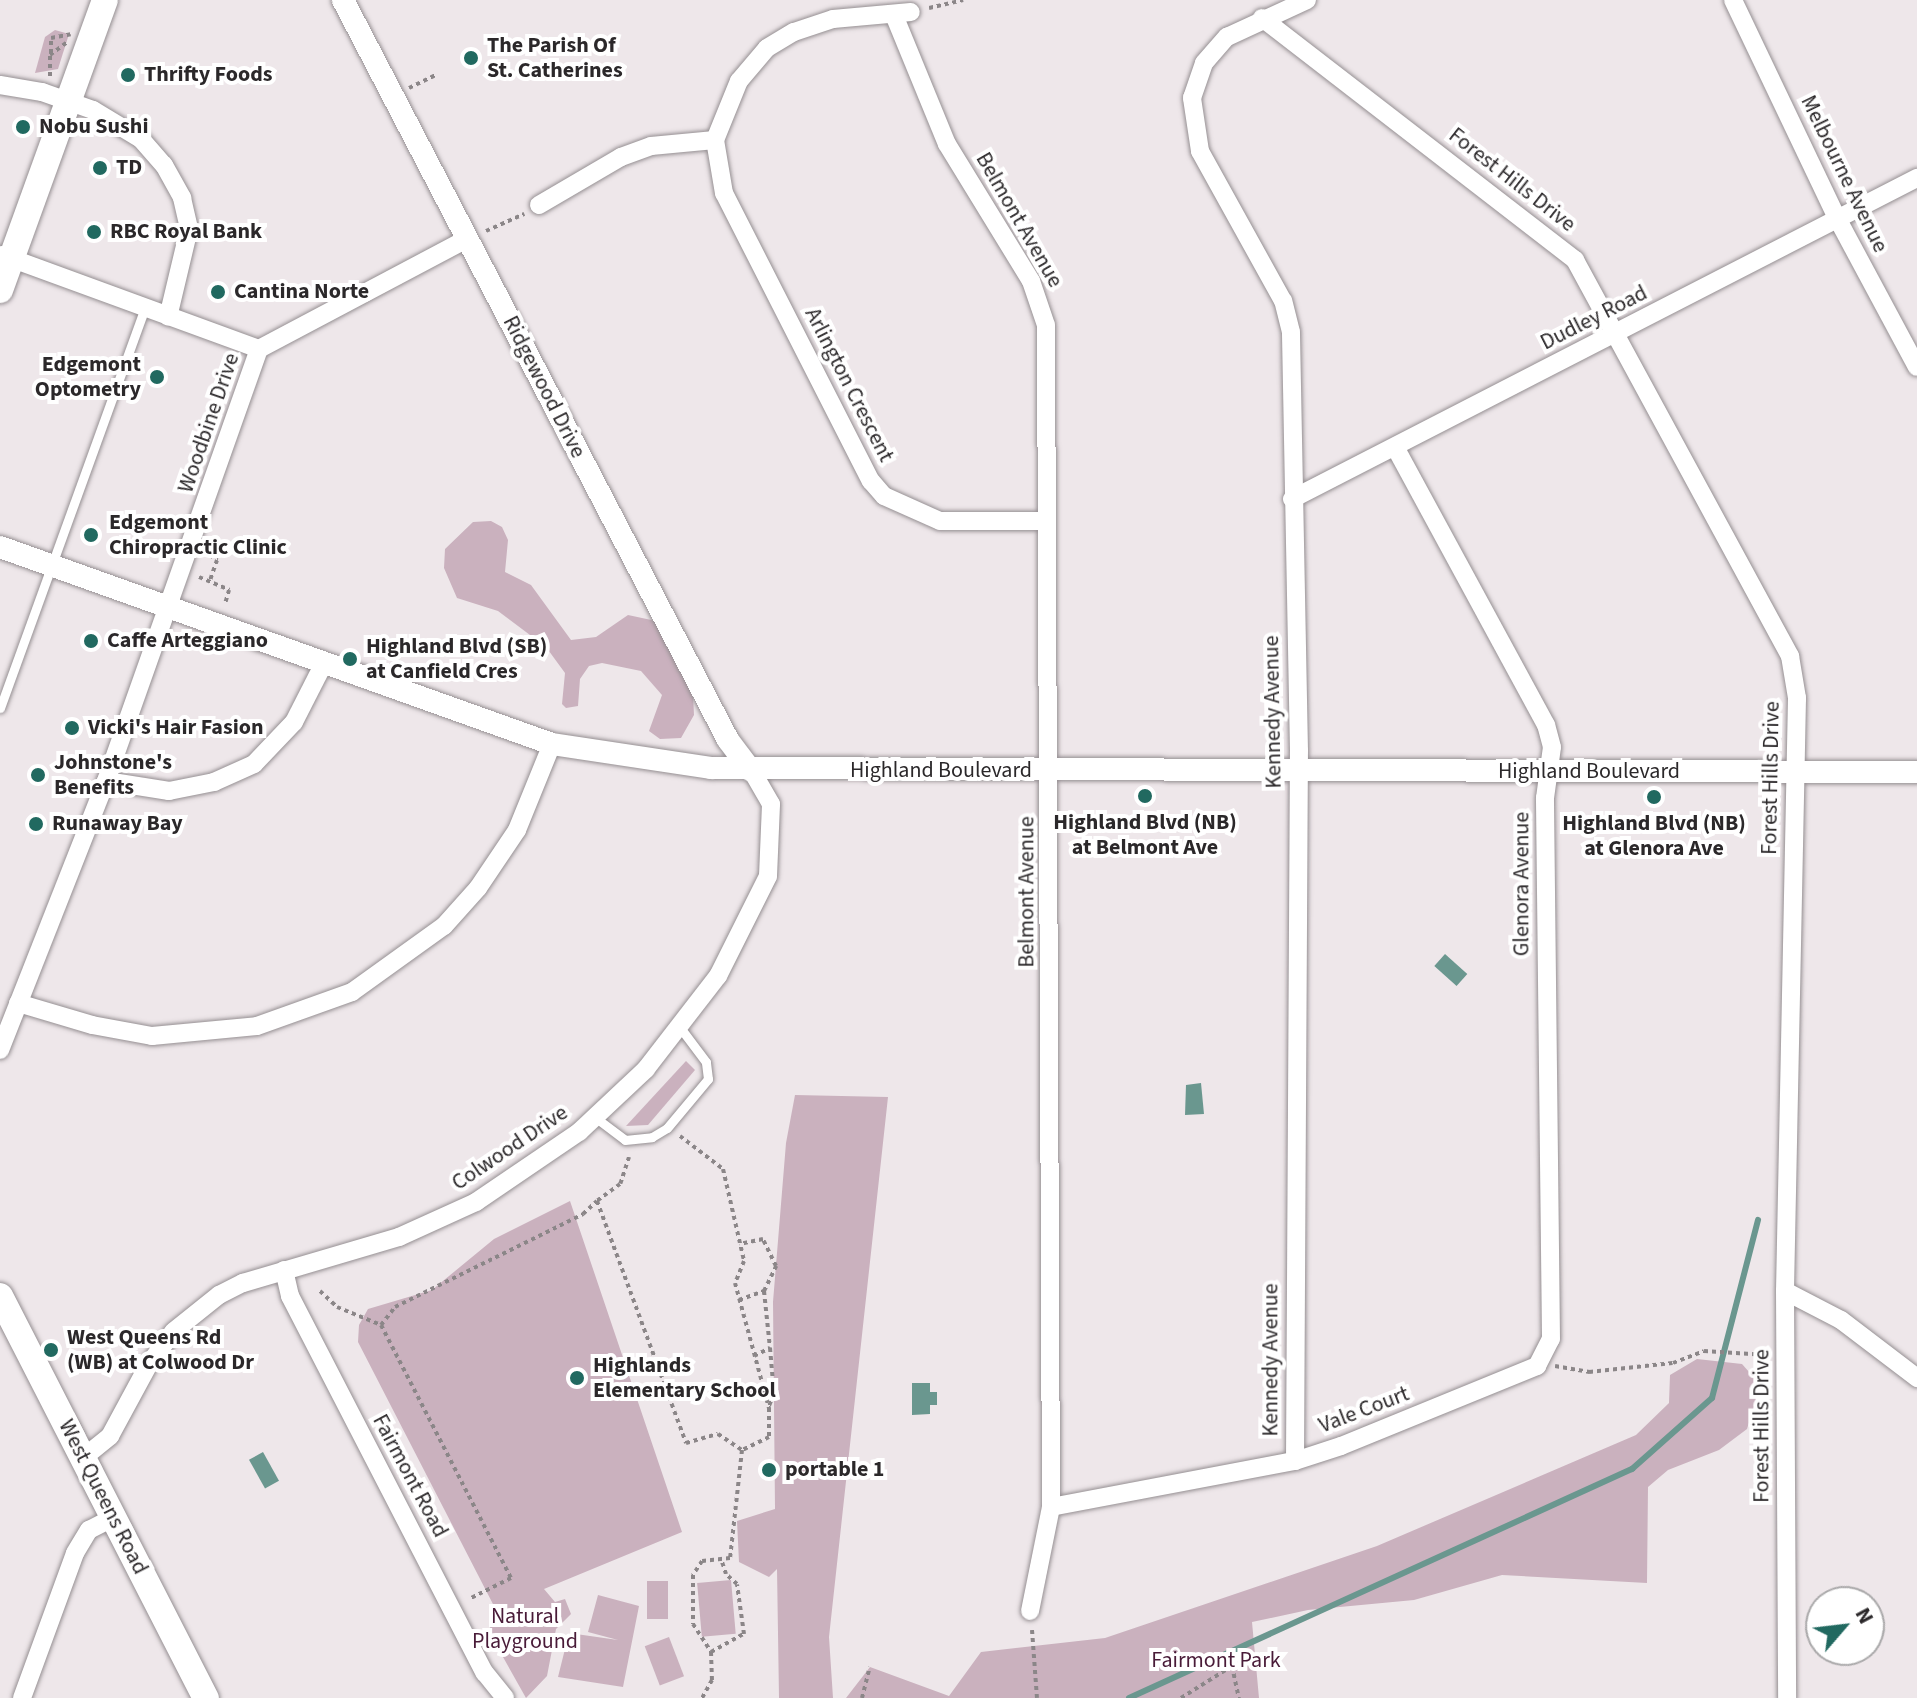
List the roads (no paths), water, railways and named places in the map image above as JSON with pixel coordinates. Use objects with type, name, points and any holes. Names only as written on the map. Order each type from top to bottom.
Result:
[{"type":"main road","points":[[0,290],[6,256],[69,100],[105,0]]},
{"type":"main road","name":"West Queens Road","points":[[0,1296],[206,1698]]},
{"type":"street","name":"Ridgewood Drive","points":[[343,0],[728,740],[751,770]]},
{"type":"street","name":"Kennedy Avenue","points":[[1295,1461],[1299,771],[1287,316],[1200,151],[1192,98],[1212,54],[1227,37],[1262,18],[1307,0]]},
{"type":"street","name":"Melbourne Avenue","points":[[1733,0],[1837,218],[1917,367]]},
{"type":"street","name":"Belmont Avenue","points":[[715,140],[739,81],[767,48],[794,32],[833,19],[902,14],[947,144],[1041,305],[1046,325],[1044,521],[1050,771],[1051,1507],[1030,1611]]},
{"type":"street","name":"Forest Hills Drive","points":[[1262,18],[1575,260],[1790,656],[1797,698],[1797,773],[1785,1291],[1787,1698]]},
{"type":"street","points":[[0,85],[69,100],[141,139],[164,165],[182,198],[189,229],[168,317]]},
{"type":"street","points":[[539,205],[621,157],[651,146],[715,140]]},
{"type":"street","name":"Arlington Crescent","points":[[715,140],[724,193],[871,481],[884,496],[940,521],[1044,521]]},
{"type":"street","name":"Dudley Road","points":[[1292,499],[1917,178]]},
{"type":"street","points":[[6,256],[259,349],[467,239]]},
{"type":"street","name":"Woodbine Drive","points":[[0,1050],[106,781],[259,349]]},
{"type":"street","name":"Glenora Avenue","points":[[1395,447],[1546,725],[1552,747],[1545,798],[1551,1339],[1537,1366]]},
{"type":"street","name":"Highland Boulevard","points":[[0,547],[166,610],[552,744],[751,770],[1917,772]]},
{"type":"street","points":[[106,781],[169,791],[214,782],[254,764],[294,722],[323,665]]},
{"type":"street","points":[[18,1003],[92,1025],[152,1036],[257,1026],[352,992],[433,935],[478,888],[517,830],[552,744]]},
{"type":"street","name":"Colwood Drive","points":[[83,1458],[110,1436],[149,1364],[174,1331],[219,1295],[284,1270],[399,1237],[448,1216],[502,1187],[596,1118],[682,1030],[718,976],[768,876],[771,804],[751,770]]},
{"type":"street","name":"Fairmont Road","points":[[284,1270],[290,1296],[493,1694]]},
{"type":"street","points":[[1785,1291],[1841,1320],[1917,1378]]},
{"type":"street","name":"Vale Court","points":[[1051,1507],[1295,1461],[1537,1366]]},
{"type":"street","points":[[22,1698],[79,1545],[89,1530],[114,1517]]},
{"type":"lane","points":[[1,703],[145,308]]},
{"type":"lane","points":[[596,1118],[625,1140],[652,1137],[667,1128],[708,1079],[706,1062],[682,1030]]},
{"type":"waterway","points":[[1129,1698],[1632,1469],[1712,1398],[1758,1220]]},
{"type":"place","name":"The Parish Of St. Catherines","points":[[471,58]]},
{"type":"place","name":"Thrifty Foods","points":[[128,75]]},
{"type":"place","name":"Nobu Sushi","points":[[23,127]]},
{"type":"place","name":"TD","points":[[100,168]]},
{"type":"place","name":"RBC Royal Bank","points":[[94,232]]},
{"type":"place","name":"Cantina Norte","points":[[218,292]]},
{"type":"place","name":"Edgemont Optometry","points":[[157,377]]},
{"type":"place","name":"Edgemont Chiropractic Clinic","points":[[91,535]]},
{"type":"place","name":"Caffe Arteggiano","points":[[91,641]]},
{"type":"place","name":"Highland Blvd (SB) at Canfield Cres","points":[[350,659]]},
{"type":"place","name":"Vicki's Hair Fasion","points":[[72,728]]},
{"type":"place","name":"Johnstone's Benefits","points":[[38,775]]},
{"type":"place","name":"Highland Blvd (NB) at Belmont Ave","points":[[1145,796]]},
{"type":"place","name":"Highland Blvd (NB) at Glenora Ave","points":[[1654,797]]},
{"type":"place","name":"Runaway Bay","points":[[36,824]]},
{"type":"place","name":"West Queens Rd (WB) at Colwood Dr","points":[[51,1350]]},
{"type":"place","name":"Highlands Elementary School","points":[[577,1378]]},
{"type":"place","name":"portable 1","points":[[769,1470]]},
{"type":"park label","name":"Natural Playground","points":[[525,1628]]},
{"type":"park label","name":"Fairmont Park","points":[[1216,1661]]}]
